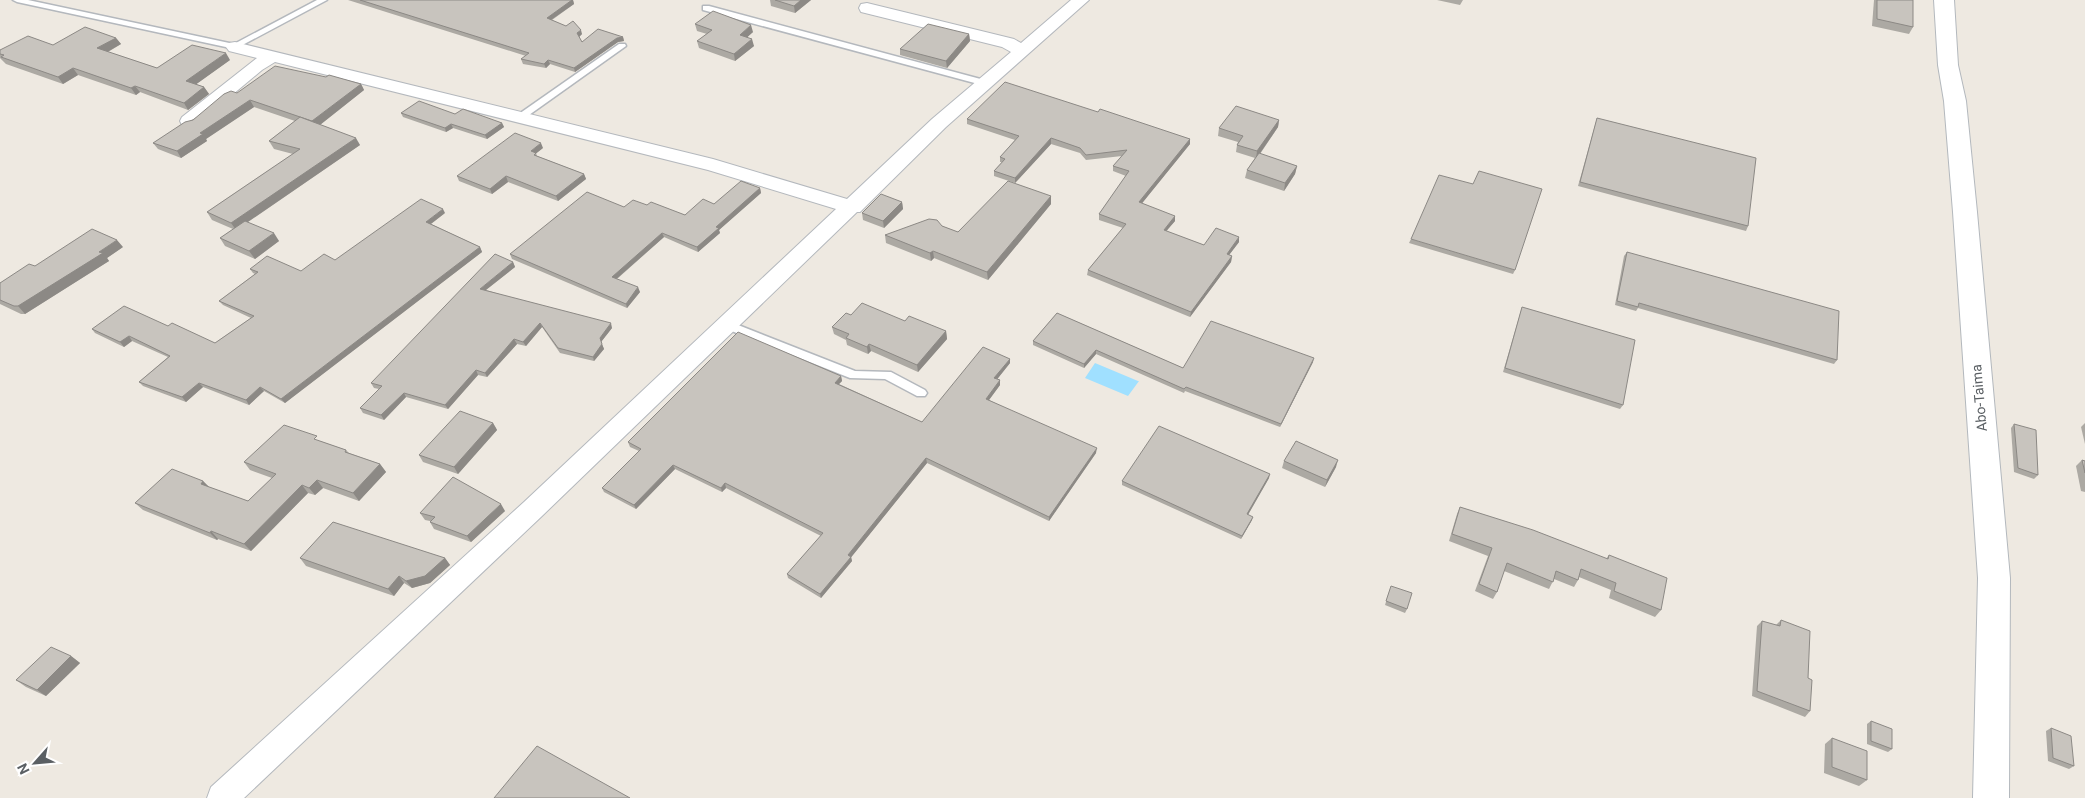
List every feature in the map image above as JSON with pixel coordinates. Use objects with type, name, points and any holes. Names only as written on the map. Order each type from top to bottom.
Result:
[{"type":"street","points":[[222,798],[728,325],[939,123],[1081,0]]},
{"type":"street","name":"Abo-Taima","points":[[1944,0],[1948,65],[1954,101],[1965,212],[1994,578],[1991,798]]},
{"type":"street","points":[[867,8],[1008,43],[1022,51]]},
{"type":"street","points":[[235,47],[713,164],[853,207]]},
{"type":"street","points":[[190,121],[256,66],[272,56]]},
{"type":"lane","points":[[17,0],[235,47],[323,0]]},
{"type":"lane","points":[[706,8],[985,83]]},
{"type":"lane","points":[[519,118],[622,46]]},
{"type":"lane","points":[[728,325],[854,375],[887,375],[921,393]]},
{"type":"water","points":[[1095,363],[1139,381],[1128,396],[1085,378]]},
{"type":"building","points":[[360,0],[572,0],[547,18],[566,26],[573,21],[581,30],[577,33],[582,42],[598,29],[623,37],[617,38],[574,68],[548,60],[544,64],[521,59],[529,53]]},
{"type":"building","points":[[775,0],[801,0],[794,6]]},
{"type":"building","points":[[1877,0],[1913,0],[1913,27],[1877,19]]},
{"type":"building","points":[[713,11],[751,25],[740,35],[752,39],[734,54],[697,41],[712,30],[695,24]]},
{"type":"building","points":[[928,24],[969,34],[946,61],[900,49]]},
{"type":"building","points":[[85,27],[116,38],[97,48],[157,68],[192,45],[226,53],[186,81],[204,87],[184,103],[135,86],[131,88],[73,68],[58,77],[1,57],[4,55],[0,54],[0,50],[28,36],[53,45]]},
{"type":"building","points":[[275,66],[326,77],[329,75],[361,84],[312,121],[250,100],[200,133],[203,134],[177,151],[153,143],[185,122],[193,120],[224,94],[231,91],[237,93]]},
{"type":"building","points":[[1005,82],[1098,112],[1100,109],[1190,139],[1139,202],[1175,216],[1164,230],[1204,245],[1216,228],[1239,237],[1227,254],[1232,256],[1191,312],[1088,270],[1126,224],[1099,214],[1129,171],[1113,166],[1127,150],[1086,155],[1080,148],[1051,138],[1015,178],[994,171],[1005,159],[1000,157],[1019,136],[967,119]]},
{"type":"building","points":[[419,101],[455,114],[463,109],[502,123],[485,135],[451,124],[445,128],[401,113]]},
{"type":"building","points":[[1236,106],[1279,120],[1257,151],[1237,145],[1243,136],[1219,128]]},
{"type":"building","points":[[300,117],[356,138],[231,223],[207,212],[300,149],[269,141]]},
{"type":"building","points":[[1597,118],[1756,158],[1748,226],[1580,182]]},
{"type":"building","points":[[515,133],[541,143],[531,151],[536,153],[534,155],[584,174],[556,196],[506,176],[490,189],[457,176]]},
{"type":"building","points":[[1259,153],[1297,166],[1285,183],[1247,170]]},
{"type":"building","points":[[1479,171],[1542,189],[1515,270],[1411,239],[1439,175],[1473,184]]},
{"type":"building","points":[[741,181],[760,188],[716,227],[719,228],[697,247],[662,233],[612,277],[638,287],[626,304],[510,254],[587,192],[624,207],[633,200],[647,205],[651,202],[685,215],[703,199],[714,204]]},
{"type":"building","points":[[1008,181],[1051,196],[987,272],[933,251],[930,253],[885,235],[929,219],[937,220],[942,226],[958,232]]},
{"type":"building","points":[[881,194],[902,202],[883,221],[862,213]]},
{"type":"building","points":[[421,199],[443,209],[426,222],[480,247],[281,399],[260,387],[246,400],[199,383],[182,397],[139,382],[170,356],[129,336],[120,342],[92,329],[124,306],[168,326],[172,323],[215,343],[254,316],[219,301],[258,272],[250,269],[267,256],[301,271],[324,254],[335,260]]},
{"type":"building","points":[[245,221],[274,233],[249,251],[220,238]]},
{"type":"building","points":[[92,229],[117,240],[99,252],[103,253],[18,306],[0,300],[0,283],[29,264],[35,266]]},
{"type":"building","points":[[1627,252],[1839,311],[1837,360],[1639,303],[1638,307],[1617,301]]},
{"type":"building","points":[[495,254],[513,262],[480,289],[611,323],[600,338],[602,344],[593,357],[558,348],[540,323],[523,342],[514,339],[485,373],[476,370],[445,405],[404,393],[381,415],[360,408],[382,386],[371,383]]},
{"type":"building","points":[[862,303],[905,321],[909,316],[946,331],[917,365],[869,344],[867,347],[846,338],[849,334],[832,327],[846,313],[851,315]]},
{"type":"building","points":[[1522,307],[1635,340],[1623,405],[1505,368]]},
{"type":"building","points":[[1057,313],[1183,368],[1211,321],[1314,358],[1281,424],[1186,387],[1184,389],[1096,350],[1084,364],[1033,341]]},
{"type":"building","points":[[738,332],[841,376],[835,383],[922,422],[983,347],[1010,359],[994,378],[1000,380],[986,399],[1097,448],[1049,517],[926,458],[848,555],[851,557],[820,594],[787,574],[823,533],[725,483],[721,488],[673,465],[634,505],[602,488],[641,449],[628,442]]},
{"type":"building","points":[[460,411],[493,423],[454,467],[419,455]]},
{"type":"building","points":[[2014,424],[2036,430],[2038,475],[2018,468]]},
{"type":"building","points":[[284,425],[317,436],[314,439],[380,464],[353,493],[317,480],[309,488],[302,485],[244,544],[211,531],[210,533],[135,503],[172,469],[203,481],[201,484],[248,501],[276,474],[244,462]]},
{"type":"building","points":[[1159,426],[1270,474],[1247,514],[1253,517],[1242,536],[1122,481]]},
{"type":"building","points":[[1296,441],[1338,460],[1327,480],[1284,461]]},
{"type":"building","points":[[2082,460],[2085,461],[2085,473]]},
{"type":"building","points":[[453,477],[501,504],[467,536],[430,522],[435,517],[420,513]]},
{"type":"building","points":[[1460,507],[1533,530],[1608,559],[1609,555],[1667,578],[1661,610],[1614,591],[1616,583],[1581,569],[1578,580],[1556,571],[1553,582],[1507,563],[1497,592],[1479,584],[1492,548],[1452,534]]},
{"type":"building","points":[[333,522],[445,558],[425,576],[406,581],[399,576],[388,589],[300,558]]},
{"type":"building","points":[[1391,586],[1412,593],[1407,609],[1386,601]]},
{"type":"building","points":[[1781,620],[1810,631],[1808,678],[1812,680],[1810,711],[1757,691],[1762,621],[1780,626]]},
{"type":"building","points":[[51,647],[71,656],[37,690],[16,680]]},
{"type":"building","points":[[1871,721],[1892,729],[1892,749],[1871,741]]},
{"type":"building","points":[[2051,728],[2071,736],[2074,766],[2053,758]]},
{"type":"building","points":[[1832,738],[1867,751],[1867,780],[1832,767]]},
{"type":"building","points":[[537,746],[630,798],[494,798]]}]
